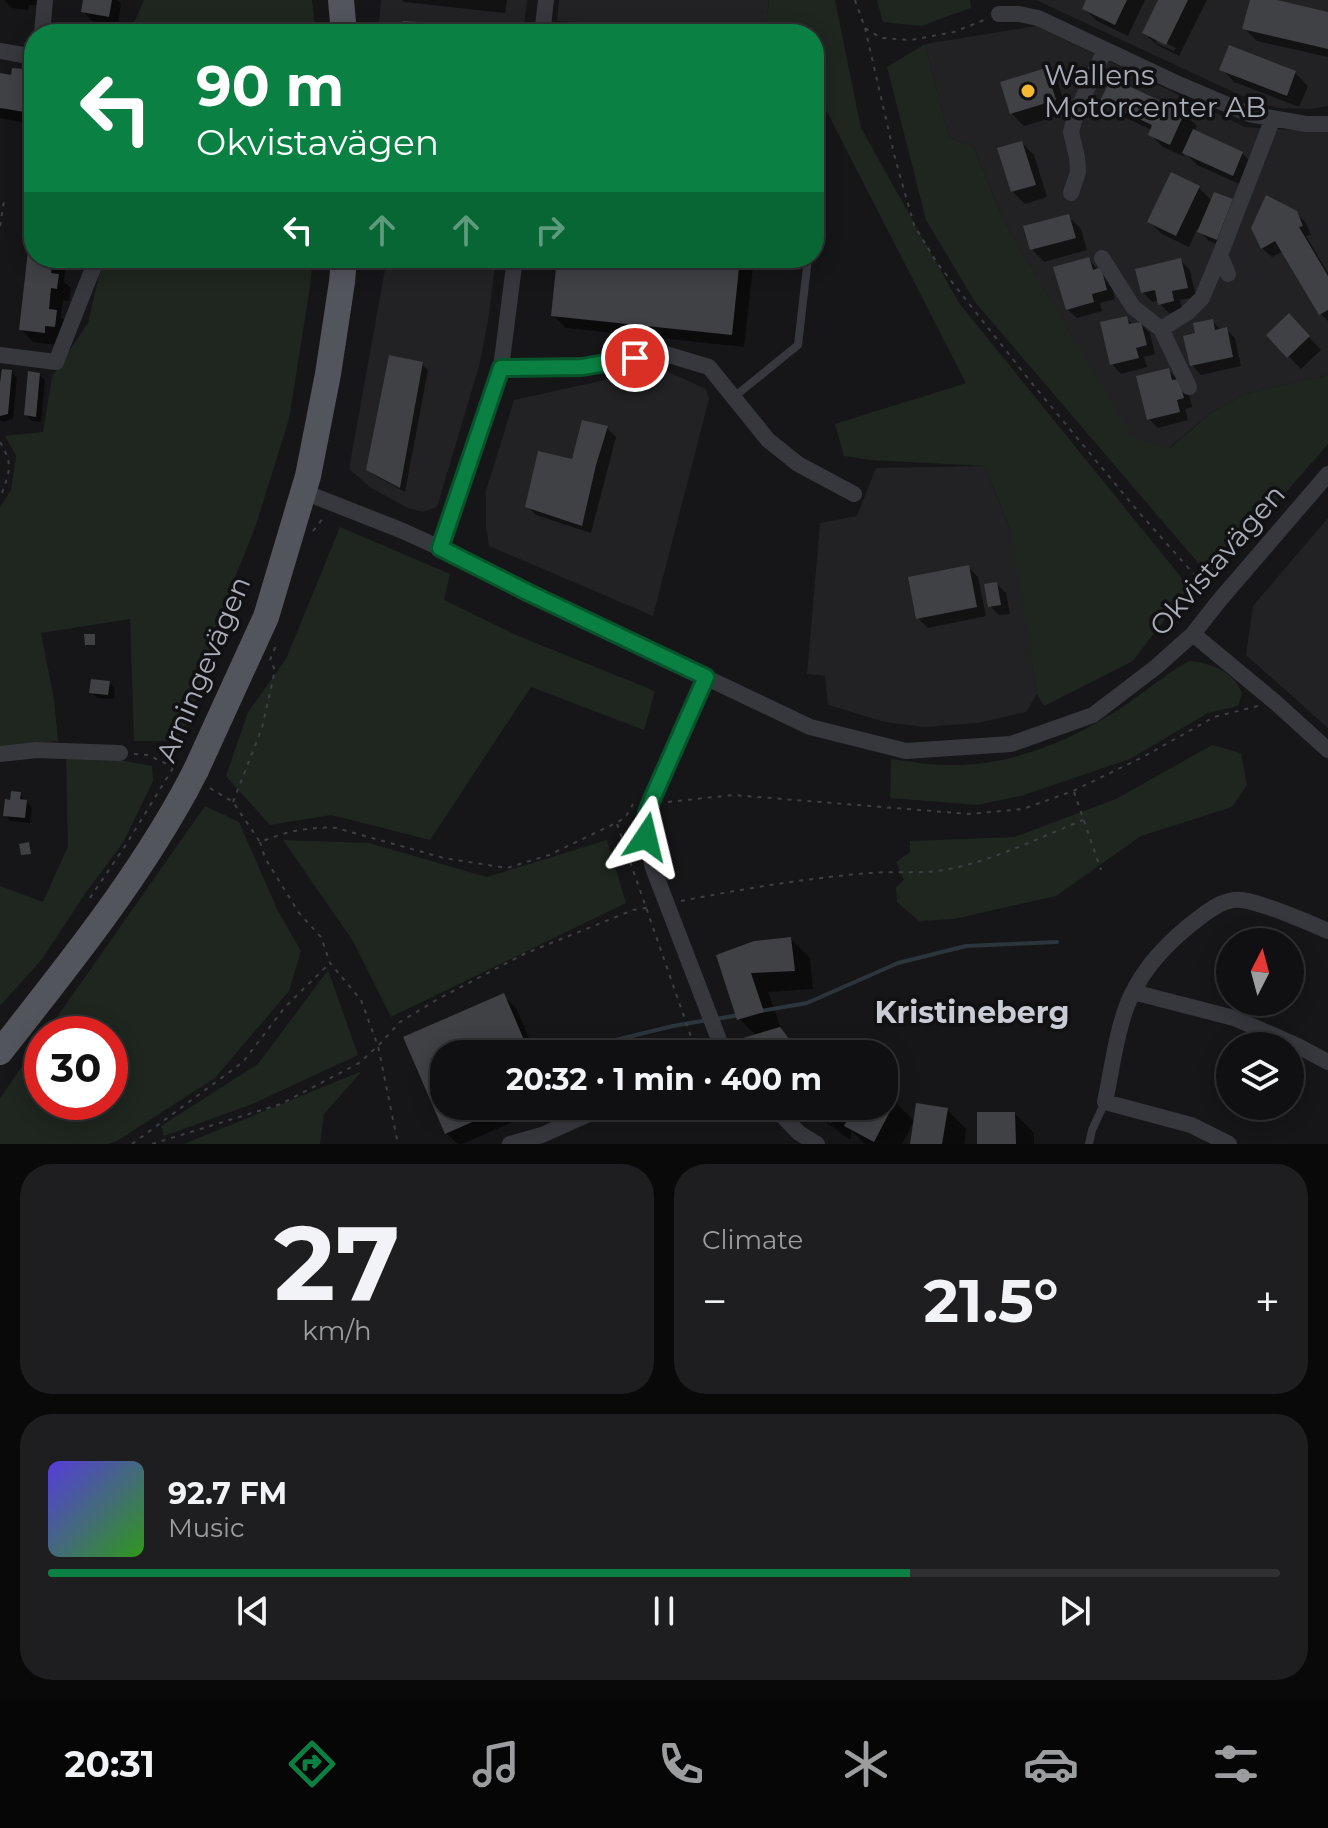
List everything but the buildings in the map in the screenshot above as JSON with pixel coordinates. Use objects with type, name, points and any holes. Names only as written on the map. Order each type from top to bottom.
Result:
[{"type":"main road","points":[[341,0],[343,24]]},
{"type":"main road","name":"Arningevägen","points":[[0,1052],[61,975],[165,827],[266,617],[308,476],[328,374],[343,268]]},
{"type":"street","points":[[43,24],[45,0]]},
{"type":"street","points":[[543,24],[546,0]]},
{"type":"street","points":[[999,14],[1038,18],[1249,114],[1306,124],[1328,124]]},
{"type":"street","points":[[1071,193],[1078,172],[1071,132],[1076,113],[1105,50]]},
{"type":"street","points":[[0,51],[24,55]]},
{"type":"street","points":[[1161,329],[1187,313],[1202,298],[1273,118]]},
{"type":"street","points":[[1220,255],[1228,274]]},
{"type":"street","points":[[1102,258],[1133,307],[1161,329],[1189,387]]},
{"type":"street","points":[[0,355],[56,362],[93,268]]},
{"type":"street","points":[[440,548],[501,368],[514,268]]},
{"type":"street","points":[[501,368],[582,367],[662,353],[709,367],[768,440],[809,471],[854,494]]},
{"type":"street","name":"Okvistavägen","points":[[304,492],[440,548],[810,727],[906,751],[1011,744],[1093,715],[1193,634],[1328,474]]},
{"type":"street","points":[[1193,634],[1328,750]]},
{"type":"street","points":[[706,677],[647,812],[646,837],[653,868],[716,1040]]},
{"type":"street","points":[[0,754],[36,750],[120,753]]},
{"type":"street","points":[[1229,1144],[1191,1125],[1105,1102],[1124,1016],[1133,992],[1143,974],[1180,932],[1224,902],[1241,899],[1328,931]]},
{"type":"street","points":[[1133,992],[1234,1018],[1328,1062]]},
{"type":"street","points":[[510,1144],[542,1135],[576,1120]]},
{"type":"street","points":[[786,1120],[799,1133],[817,1144]]},
{"type":"lane","points":[[734,397],[798,345],[807,268]]},
{"type":"lane","points":[[1089,1144],[1105,1102]]},
{"type":"path","points":[[855,0],[865,28],[914,225],[937,263],[1030,381],[1218,602]]},
{"type":"path","points":[[865,28],[881,38],[911,40],[954,32],[999,14]]},
{"type":"path","points":[[0,226],[4,201]]},
{"type":"path","points":[[0,442],[9,457],[10,469],[2,493]]},
{"type":"path","points":[[309,537],[324,516]]},
{"type":"path","points":[[233,802],[262,728],[275,670],[270,660],[280,636]]},
{"type":"path","points":[[260,842],[304,829],[336,828],[444,858],[507,868],[549,855],[625,818],[640,794],[665,802],[733,795],[969,814],[1023,809],[1073,791],[1143,757],[1214,717],[1275,702]]},
{"type":"path","points":[[120,753],[148,755],[233,802],[260,842],[265,858],[299,913],[321,937],[330,963],[361,1000],[378,1046],[398,1144]]},
{"type":"path","points":[[90,898],[127,843],[189,777]]},
{"type":"path","points":[[1073,791],[1101,870]]},
{"type":"path","points":[[152,1144],[281,1104],[359,1063],[400,1022],[524,954],[633,910],[760,886],[868,873],[943,870],[984,859],[1083,820]]},
{"type":"path","points":[[616,823],[692,1040]]},
{"type":"path","points":[[132,1144],[243,1062],[285,1007],[330,963]]},
{"type":"shaded area","points":[[144,0],[312,0],[315,24],[133,24]]},
{"type":"shaded area","points":[[381,0],[527,0],[524,24],[379,24]]},
{"type":"shaded area","points":[[559,0],[769,0],[766,24],[557,21]]},
{"type":"shaded area","points":[[769,0],[835,0],[861,128],[959,303],[1189,587],[1133,661],[1044,706],[1037,694],[1010,529],[985,466],[844,456],[835,424],[966,383],[824,108],[824,24],[766,24]]},
{"type":"shaded area","points":[[877,0],[970,0],[971,8],[921,26],[883,22]]},
{"type":"shaded area","points":[[1036,0],[1328,0],[1328,106],[1277,108],[1242,96]]},
{"type":"shaded area","points":[[1036,26],[1245,127],[1328,132],[1328,375],[1245,394],[1212,412],[1169,448],[1131,437],[1004,222],[973,146],[949,138],[925,44]]},
{"type":"shaded area","points":[[925,44],[949,138],[973,146],[1004,222],[1132,437],[1170,448],[1212,412],[1245,394],[1328,375],[1328,444],[1211,578],[975,302],[926,220],[887,67]]},
{"type":"shaded area","points":[[101,268],[312,268],[289,419],[255,528],[231,587],[210,666],[178,741],[134,741],[130,619],[41,633],[54,699],[58,741],[0,746],[0,507],[11,490],[16,456],[5,436],[43,432],[52,377],[88,323]]},
{"type":"shaded area","points":[[385,268],[495,268],[480,363],[437,507],[423,512],[408,508],[371,488],[349,469]]},
{"type":"shaded area","points":[[660,368],[706,389],[709,399],[653,616],[489,546],[486,491],[514,400]]},
{"type":"shaded area","points":[[985,466],[1011,532],[1037,694],[1026,712],[978,723],[924,727],[885,722],[828,705],[825,676],[807,674],[820,523],[857,516],[876,468]]},
{"type":"shaded area","points":[[1328,518],[1328,728],[1246,655],[1253,606]]},
{"type":"shaded area","points":[[340,527],[450,574],[444,600],[516,635],[655,691],[644,730],[531,687],[430,840],[331,815],[270,825],[226,776],[248,712],[286,659]]},
{"type":"shaded area","points":[[1189,661],[1213,666],[1233,679],[1242,693],[1238,706],[1208,713],[1130,759],[1021,796],[977,805],[890,798],[891,759],[939,765],[970,764],[993,762],[1039,749],[1104,719]]},
{"type":"shaded area","points":[[1212,745],[1241,753],[1247,785],[1232,807],[1141,836],[1056,896],[954,919],[919,921],[897,902],[896,887],[904,880],[896,862],[910,852],[910,841],[1015,837],[1116,799]]},
{"type":"shaded area","points":[[66,758],[119,760],[152,766],[153,781],[123,843],[42,959],[0,1006],[0,886],[43,902],[68,846]]},
{"type":"shaded area","points":[[205,806],[239,822],[278,911],[301,951],[289,991],[215,1078],[108,1144],[0,1144],[0,1098],[24,1064],[24,1120],[128,1120],[128,1016],[58,1016]]},
{"type":"shaded area","points":[[283,840],[369,843],[487,877],[607,840],[626,903],[391,1017],[353,941]]},
{"type":"shaded area","points":[[328,970],[358,1055],[250,1105],[164,1136],[161,1126],[258,1064]]},
{"type":"shaded area","points":[[362,1071],[324,1114],[320,1144],[184,1144]]},
{"type":"waterway","points":[[760,1011],[807,1003],[898,963],[966,946],[1057,942]]},
{"type":"waterway","points":[[716,1019],[739,1015]]},
{"type":"waterway","points":[[616,1040],[708,1020]]},
{"type":"place","name":"Wallens Motorcenter AB","points":[[1028,91]]},
{"type":"district","name":"Kristineberg","points":[[972,1012]]},
{"type":"route","points":[[635,358],[582,367],[501,368],[440,548],[706,677],[647,812],[646,837]]}]
